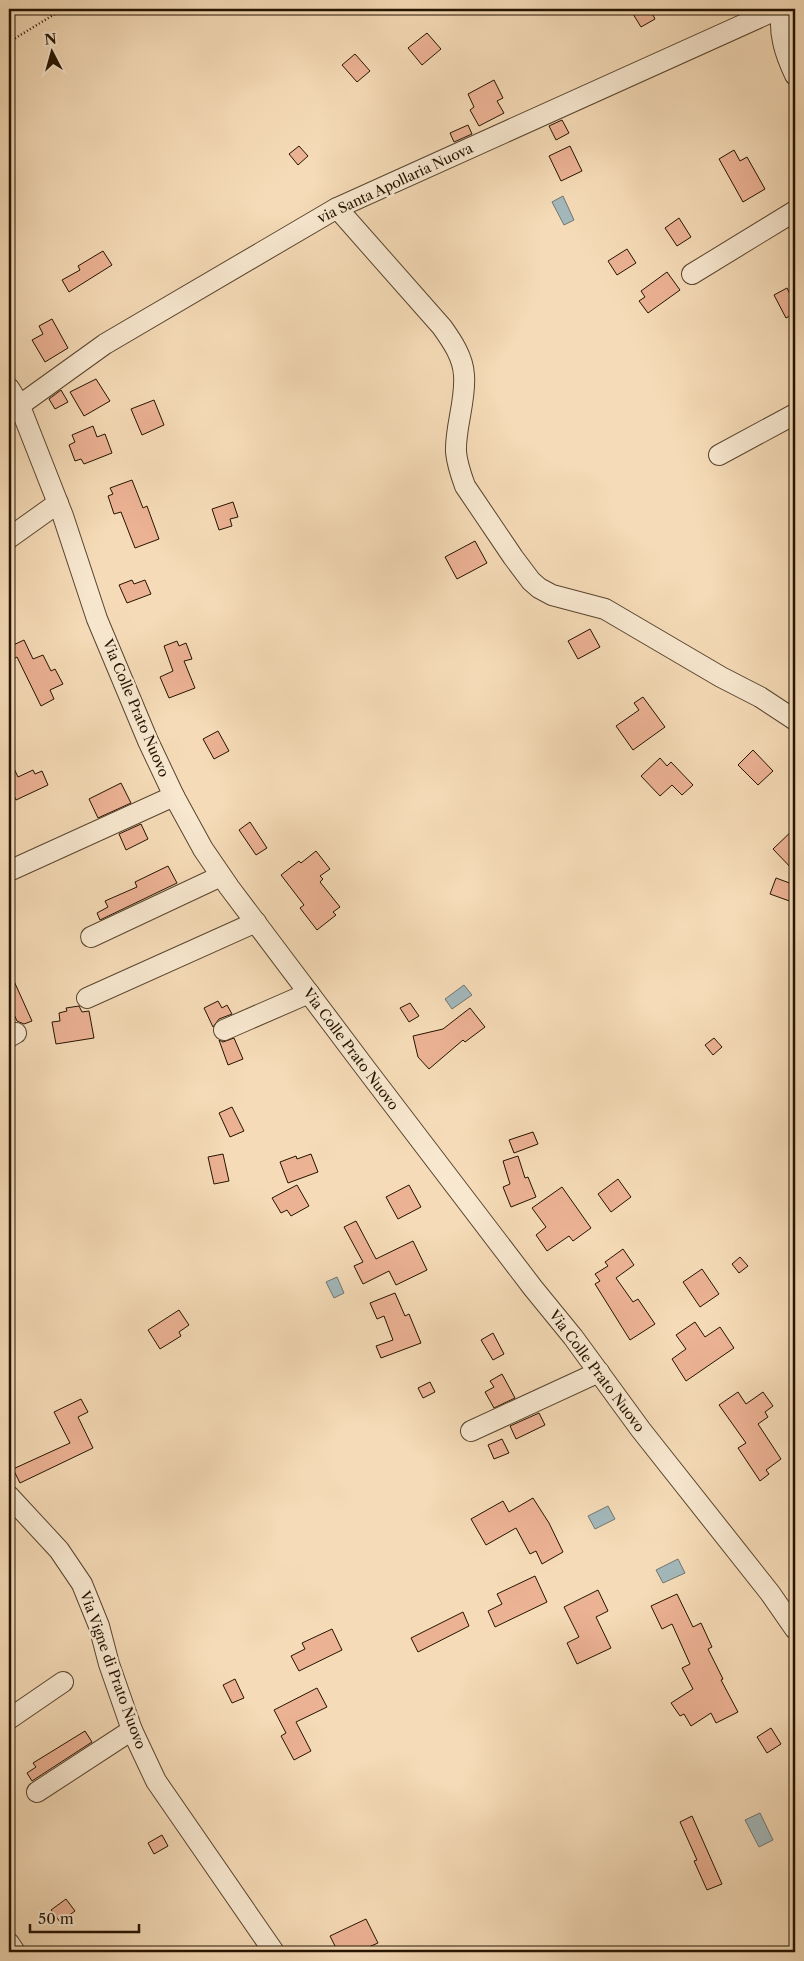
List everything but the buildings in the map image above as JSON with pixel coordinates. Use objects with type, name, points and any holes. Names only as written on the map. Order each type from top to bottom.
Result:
[{"type":"street","name":"via Santa Apollaria Nuova","points":[[12,402],[106,344],[337,208],[778,9]]},
{"type":"street","points":[[782,9],[781,35],[785,53],[795,76]]},
{"type":"street","points":[[337,208],[442,327],[455,346],[464,375],[456,445],[461,477],[465,486],[531,581],[547,593],[593,605],[616,614],[795,720]]},
{"type":"street","points":[[692,274],[795,211]]},
{"type":"street","name":"Via Colle Prato Nuovo","points":[[12,402],[58,503],[97,619],[148,740],[174,796],[203,850],[309,993],[697,1502],[770,1593],[795,1629]]},
{"type":"street","points":[[719,455],[795,414]]},
{"type":"street","points":[[9,538],[58,503]]},
{"type":"street","points":[[9,871],[174,796]]},
{"type":"street","points":[[91,937],[221,876]]},
{"type":"street","points":[[88,998],[256,922]]},
{"type":"street","points":[[224,1030],[309,993]]},
{"type":"street","points":[[471,1431],[598,1372]]},
{"type":"street","name":"Via Vigne di Prato Nuovo","points":[[9,1496],[59,1550],[82,1584],[99,1626],[109,1664],[132,1730],[156,1781],[274,1952]]},
{"type":"street","points":[[9,1719],[63,1682]]},
{"type":"street","points":[[37,1792],[132,1730]]},
{"type":"street","points":[[9,1942],[15,1952]]},
{"type":"path","points":[[9,42],[63,9]]},
{"type":"shaded area","points":[[563,196],[574,220],[564,225],[552,202]]},
{"type":"shaded area","points":[[464,985],[472,995],[452,1009],[445,999]]},
{"type":"shaded area","points":[[337,1277],[344,1293],[334,1298],[326,1282]]},
{"type":"shaded area","points":[[608,1506],[615,1519],[595,1529],[588,1516]]},
{"type":"shaded area","points":[[678,1559],[685,1573],[663,1583],[656,1570]]},
{"type":"shaded area","points":[[760,1813],[773,1840],[759,1847],[745,1820]]}]
